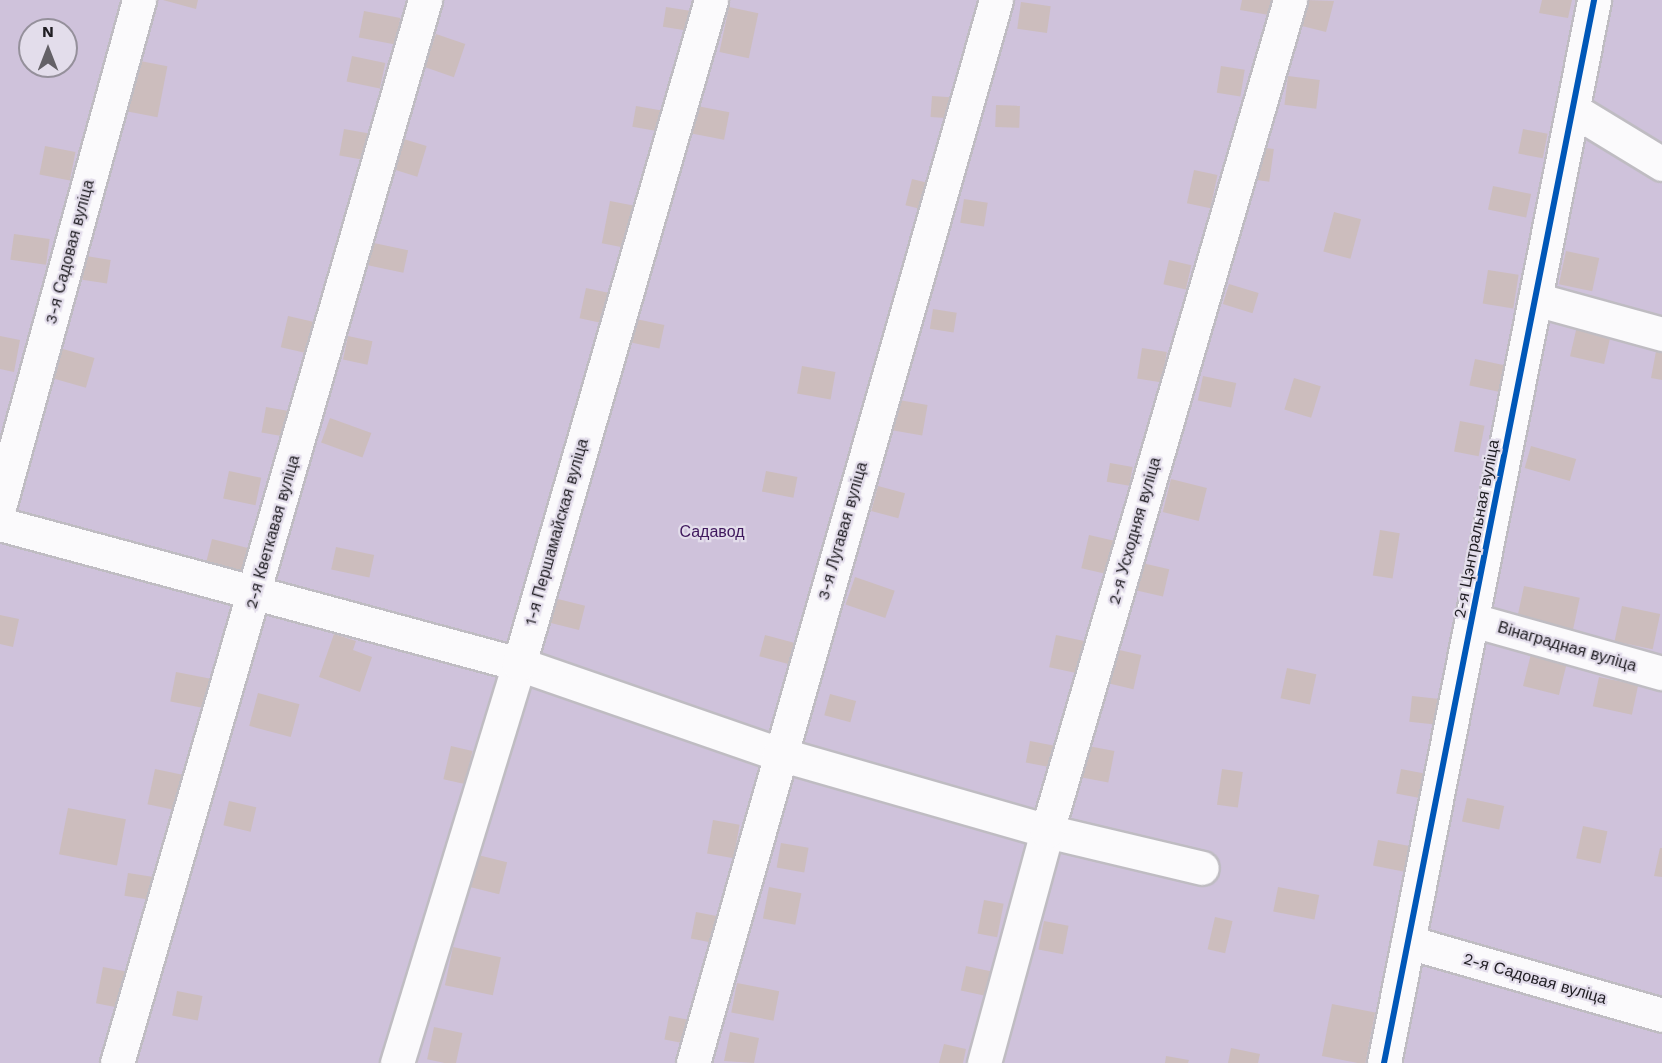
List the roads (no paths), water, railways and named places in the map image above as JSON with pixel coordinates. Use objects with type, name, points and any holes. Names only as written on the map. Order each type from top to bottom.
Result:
[{"type":"street","name":"3-я Садовая вуліца","points":[[0,504],[139,0]]},
{"type":"street","name":"2-я Кветкавая вуліца","points":[[117,1063],[255,594],[425,0]]},
{"type":"street","name":"1-я Першамайская вуліца","points":[[397,1063],[519,664],[711,0]]},
{"type":"street","name":"3-я Лугавая вуліца","points":[[693,1063],[779,754],[996,0]]},
{"type":"street","name":"2-я Усходняя вуліца","points":[[984,1063],[1047,831],[1290,0]]},
{"type":"street","name":"2-я Цэнтральная вуліца","points":[[1384,1063],[1535,299],[1575,111],[1594,0]]},
{"type":"street","points":[[1575,111],[1662,164]]},
{"type":"street","points":[[1535,299],[1662,334]]},
{"type":"street","points":[[0,524],[519,664],[779,754],[1047,831],[1202,868]]},
{"type":"street","name":"Вінаградная вуліца","points":[[1473,620],[1662,673]]},
{"type":"street","name":"2-я Садовая вуліца","points":[[1408,942],[1662,1015]]},
{"type":"park label","name":"Садавод","points":[[712,532]]}]
